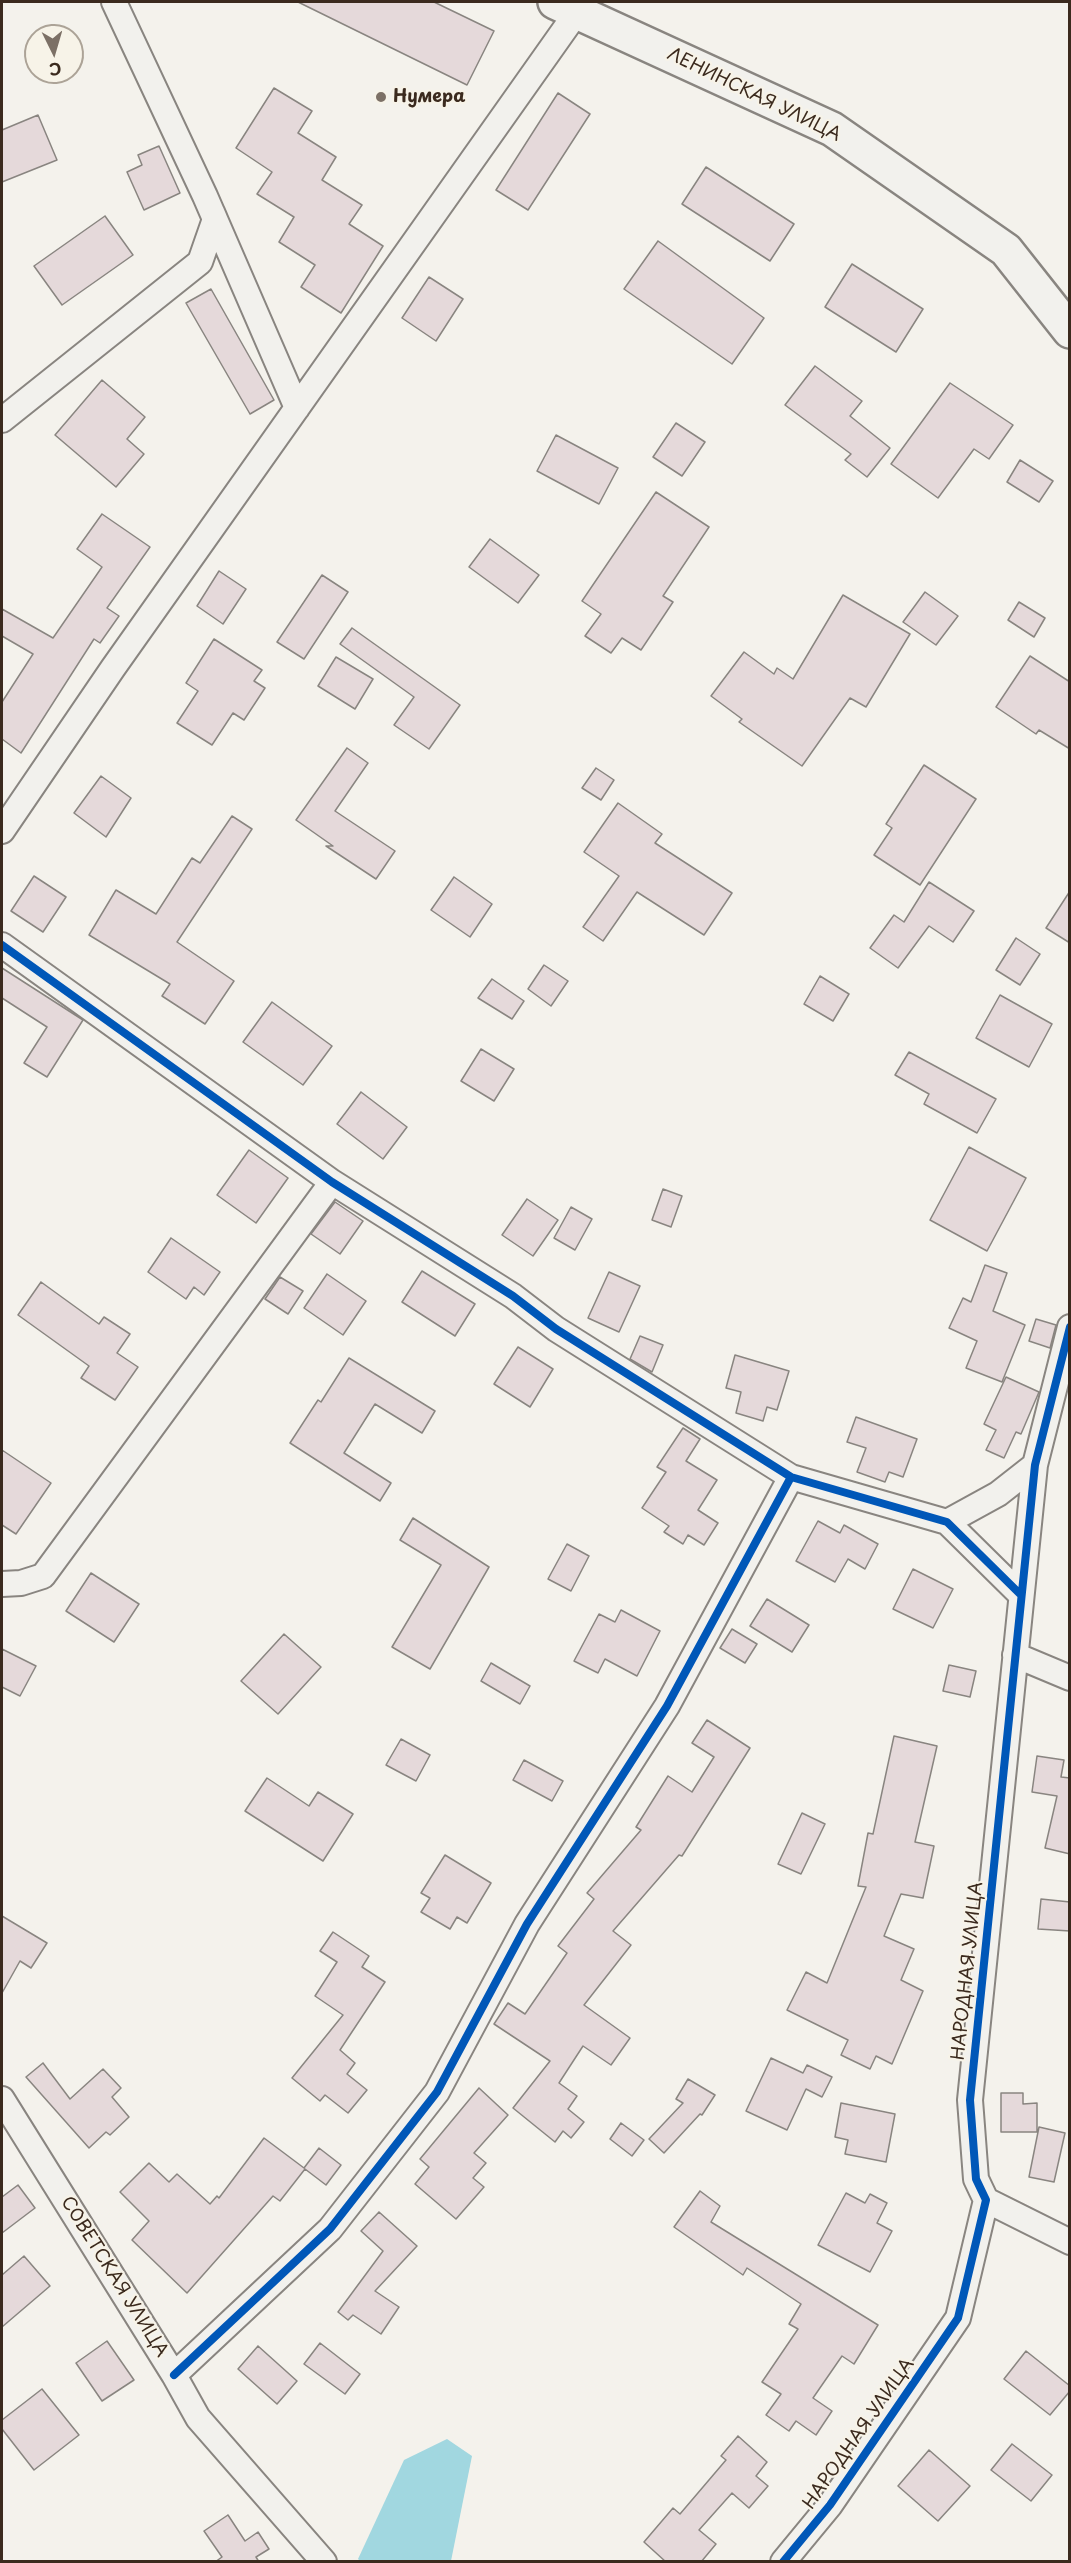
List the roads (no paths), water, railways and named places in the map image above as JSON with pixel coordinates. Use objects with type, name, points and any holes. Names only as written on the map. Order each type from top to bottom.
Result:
[{"type":"street","points":[[2,420],[200,262],[215,219],[114,2]]},
{"type":"street","points":[[2,831],[297,408],[566,7]]},
{"type":"street","name":"ЛЕНИНСКАЯ УЛИЦА","points":[[566,7],[832,129],[1006,250],[1070,331]]},
{"type":"street","points":[[205,196],[297,408]]},
{"type":"street","points":[[2,945],[332,1182],[513,1296],[556,1329],[791,1477],[946,1522],[1020,1594]]},
{"type":"street","points":[[2,1584],[21,1583],[43,1576],[332,1182]]},
{"type":"street","name":"НАРОДНАЯ УЛИЦА","points":[[783,2562],[830,2505],[958,2318],[986,2200],[976,2179],[970,2100],[1020,1594],[1035,1466],[1070,1327]]},
{"type":"street","points":[[946,1522],[998,1494],[1035,1466]]},
{"type":"street","points":[[174,2374],[330,2229],[437,2092],[527,1924],[667,1706],[791,1477]]},
{"type":"street","points":[[1015,1654],[1070,1678]]},
{"type":"street","name":"СОВЕТСКАЯ УЛИЦА","points":[[2,2099],[174,2374],[198,2418],[324,2562]]},
{"type":"street","points":[[986,2200],[1070,2242]]},
{"type":"water","points":[[447,2439],[472,2456],[451,2561],[360,2561],[358,2559],[404,2460]]},
{"type":"place","name":"Нумера","points":[[381,97]]}]
